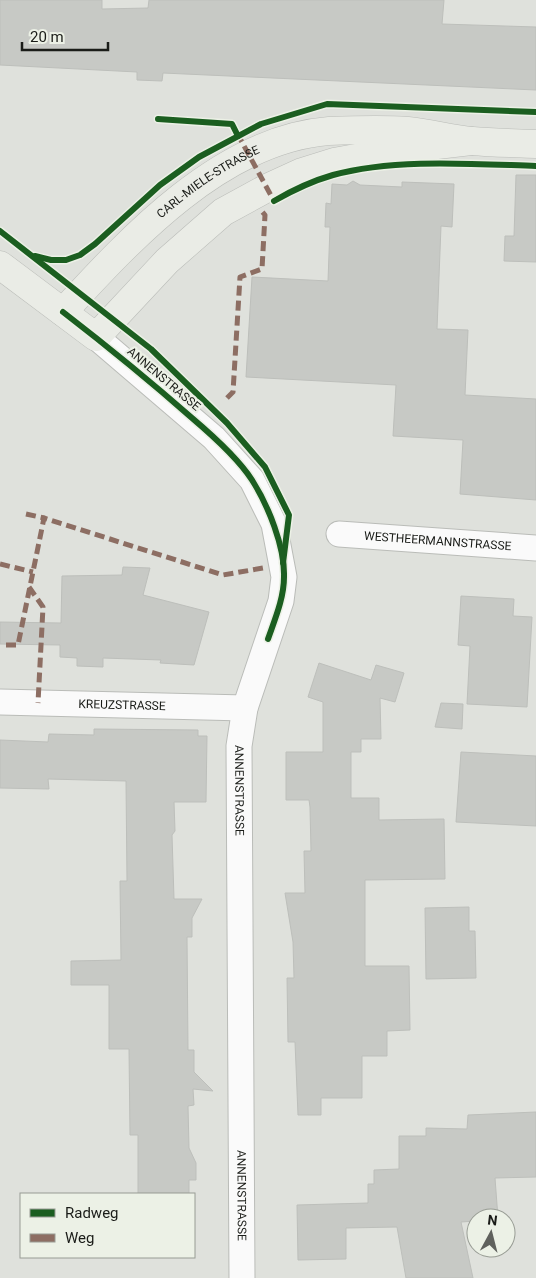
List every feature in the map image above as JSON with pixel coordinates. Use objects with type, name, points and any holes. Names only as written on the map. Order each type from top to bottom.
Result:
[{"type":"street","name":"CARL-MIELE-STRASSE","points":[[63,312],[133,238],[180,196],[248,155],[290,138],[328,131],[409,131],[471,141],[536,144]]},
{"type":"street","name":"CARL-MIELE-STRASSE","points":[[96,337],[166,261],[223,212],[267,188],[302,172],[334,162],[411,148],[471,141]]},
{"type":"street","points":[[0,265],[63,312]]},
{"type":"street","name":"ANNENSTRASSE","points":[[63,312],[96,337],[214,438],[252,480],[274,524],[284,570],[281,601],[245,708],[239,746],[242,1278]]},
{"type":"street","name":"WESTHEERMANNSTRASSE","points":[[339,534],[536,548]]},
{"type":"street","name":"KREUZSTRASSE","points":[[0,702],[245,708]]},
{"type":"building","points":[[0,0],[102,0],[102,9],[148,8],[149,0],[444,0],[442,24],[536,27],[536,90],[163,73],[162,81],[137,80],[137,72],[0,65]]},
{"type":"building","points":[[516,175],[536,175],[536,262],[504,261],[505,236],[514,236]]},
{"type":"building","points":[[353,181],[360,185],[402,187],[402,182],[454,184],[452,227],[441,226],[437,329],[468,330],[465,395],[536,399],[536,500],[460,494],[463,440],[393,436],[396,385],[246,377],[252,277],[328,281],[330,227],[325,227],[326,203],[331,204],[332,184],[347,185]]},
{"type":"building","points":[[123,567],[150,568],[143,595],[209,612],[194,665],[160,663],[161,660],[103,658],[103,667],[77,666],[77,658],[60,657],[60,645],[0,644],[0,622],[61,623],[62,576],[122,575]]},
{"type":"building","points":[[461,596],[514,599],[513,616],[532,617],[527,707],[467,704],[470,646],[458,645]]},
{"type":"building","points":[[319,663],[371,680],[376,665],[404,673],[395,702],[380,698],[381,739],[361,739],[361,752],[351,752],[351,798],[379,798],[379,820],[444,819],[445,879],[365,880],[365,966],[409,966],[410,1030],[387,1031],[387,1056],[362,1056],[362,1098],[321,1098],[321,1115],[298,1115],[295,1042],[288,1042],[287,978],[294,978],[293,942],[285,893],[305,893],[304,851],[311,851],[310,807],[309,800],[286,800],[286,752],[323,752],[323,702],[308,697]]},
{"type":"building","points":[[441,703],[463,704],[462,729],[435,727]]},
{"type":"building","points":[[94,729],[198,730],[198,736],[207,736],[206,802],[174,802],[175,831],[172,835],[174,899],[202,899],[192,918],[192,937],[187,937],[188,1050],[194,1050],[194,1072],[213,1091],[193,1089],[194,1105],[188,1106],[189,1148],[196,1163],[196,1180],[189,1180],[189,1193],[138,1193],[138,1135],[130,1135],[129,1049],[109,1049],[109,985],[71,985],[71,961],[121,960],[120,881],[127,881],[126,781],[48,779],[49,789],[0,788],[0,740],[48,742],[49,734],[94,735]]},
{"type":"building","points":[[461,752],[536,756],[536,826],[456,822]]},
{"type":"building","points":[[469,907],[469,931],[475,931],[476,978],[426,979],[425,908]]},
{"type":"building","points":[[536,1112],[536,1177],[495,1178],[497,1208],[466,1208],[466,1222],[461,1222],[466,1245],[466,1258],[469,1258],[473,1278],[406,1278],[397,1227],[346,1228],[346,1259],[298,1260],[297,1205],[368,1203],[368,1184],[374,1184],[374,1170],[399,1169],[399,1136],[426,1136],[426,1128],[467,1129],[468,1115]]},
{"type":"marked path","points":[[237,133],[274,201],[276,200]]},
{"type":"marked path","points":[[227,398],[233,392],[240,277],[262,269],[265,215],[260,209]]},
{"type":"marked path","points":[[26,514],[44,518]]},
{"type":"marked path","points":[[6,645],[18,645],[44,518],[223,575],[263,568]]},
{"type":"marked path","points":[[0,564],[33,572]]},
{"type":"marked path","points":[[29,587],[43,607],[38,703]]},
{"type":"cycle path","points":[[35,256],[51,260],[66,260],[80,255],[95,244],[160,185],[199,157],[261,124],[327,104],[536,112]]},
{"type":"cycle path","points":[[158,119],[232,124],[238,136]]},
{"type":"cycle path","points":[[274,201],[325,177],[382,166],[434,163],[536,166]]},
{"type":"cycle path","points":[[0,231],[151,349],[227,423],[265,467],[289,515],[283,563]]},
{"type":"cycle path","points":[[63,312],[144,377],[208,432],[232,455],[252,480],[264,501],[279,540],[284,565],[279,608],[268,639]]}]
